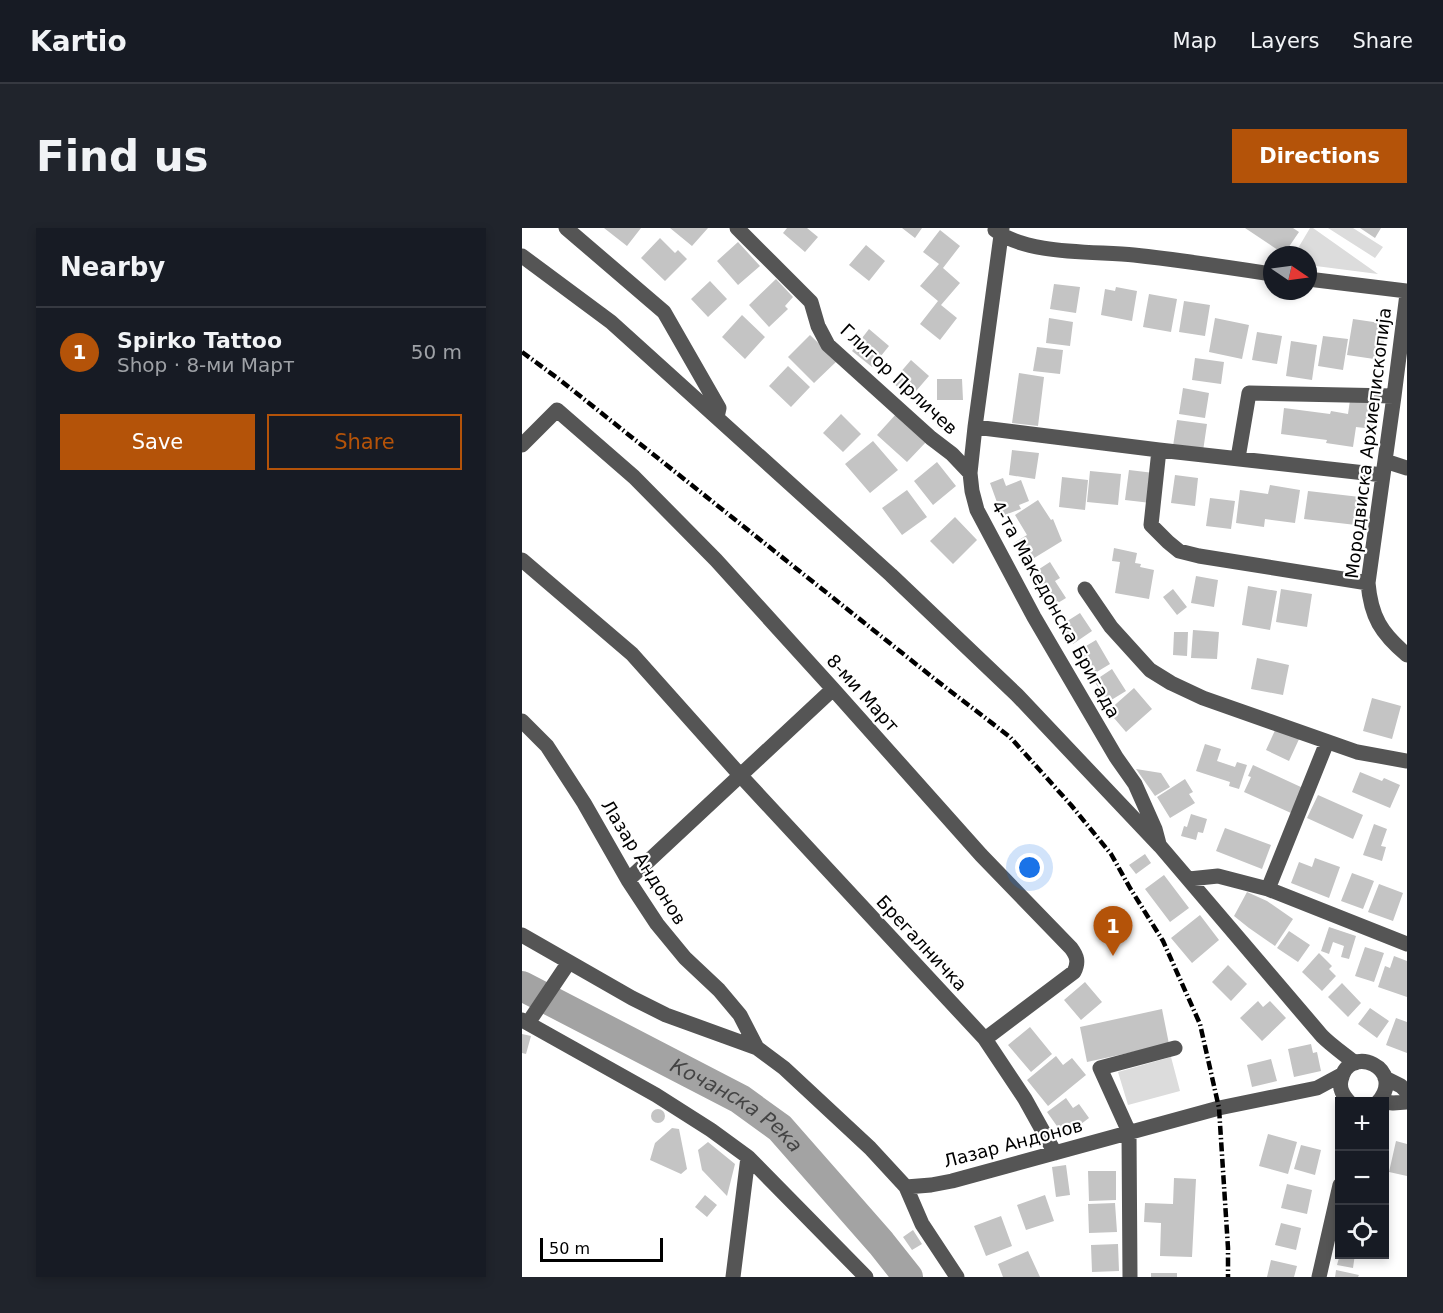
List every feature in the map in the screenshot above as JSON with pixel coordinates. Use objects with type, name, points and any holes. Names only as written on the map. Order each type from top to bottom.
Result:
[{"type":"street","points":[[566,228],[664,312],[719,408],[717,417]]},
{"type":"street","name":"Глигор Прличев","points":[[737,228],[811,302],[818,326],[828,345],[931,438],[952,454],[970,473]]},
{"type":"street","points":[[998,230],[1028,245],[1133,255],[1263,273]]},
{"type":"street","name":"4-та Македонска Бригада","points":[[998,230],[970,473],[972,491],[977,510],[1034,617],[1116,758],[1134,784],[1155,829],[1160,846]]},
{"type":"street","points":[[522,256],[611,321],[891,574],[1017,695],[1160,846],[1331,1046],[1335,1055],[1348,1069]]},
{"type":"street","points":[[1317,280],[1407,293]]},
{"type":"street","name":"Мородвиска Архиепископија","points":[[1407,293],[1368,583],[1369,600],[1374,616],[1383,632],[1407,655]]},
{"type":"street","points":[[1238,458],[1249,393],[1394,396]]},
{"type":"street","name":"8-ми Март","points":[[522,445],[556,410],[634,477],[716,560],[981,855],[1075,954],[1077,960],[1074,972],[986,1039]]},
{"type":"street","points":[[975,427],[1238,458],[1407,468]]},
{"type":"street","points":[[1159,450],[1151,525],[1179,551],[1368,583]]},
{"type":"street","name":"Брегалничка","points":[[522,560],[632,654],[740,775],[986,1039],[1025,1099],[1055,1153]]},
{"type":"street","points":[[1085,589],[1111,627],[1150,670],[1171,683],[1203,698],[1357,752],[1407,761]]},
{"type":"street","points":[[628,880],[833,688]]},
{"type":"street","name":"Лазар Андонов","points":[[522,721],[547,746],[657,924],[678,950],[719,990],[740,1015],[757,1048]]},
{"type":"street","points":[[1268,889],[1327,742]]},
{"type":"street","points":[[1189,879],[1218,876],[1268,889],[1407,944]]},
{"type":"street","name":"Лазар Андонов","points":[[522,934],[632,998],[666,1015],[757,1048],[784,1068],[870,1148],[906,1187],[922,1224],[957,1277]]},
{"type":"street","points":[[569,962],[525,1022],[656,1095],[748,1157],[866,1277]]},
{"type":"street","points":[[1130,1277],[1129,1132],[1100,1068],[1175,1048]]},
{"type":"street","points":[[1345,1097],[1341,1085],[1348,1069],[1362,1061],[1377,1065],[1382,1071],[1386,1090],[1382,1097]]},
{"type":"street","name":"Лазар Андонов","points":[[906,1187],[952,1181],[1219,1108],[1317,1088],[1348,1069]]},
{"type":"street","points":[[1385,1078],[1401,1086],[1407,1092]]},
{"type":"street","name":"Лазар Андонов","points":[[1317,1088],[1341,1097]]},
{"type":"street","points":[[1389,1103],[1407,1102]]},
{"type":"street","points":[[733,1277],[748,1157]]},
{"type":"street","points":[[1319,1277],[1335,1205]]},
{"type":"shaded area","points":[[1310,228],[1313,228],[1378,274],[1317,266],[1317,246],[1299,246]]},
{"type":"shaded area","points":[[1328,228],[1353,228],[1383,247],[1375,258]]},
{"type":"shaded area","points":[[1171,1057],[1180,1091],[1128,1105],[1118,1072]]},
{"type":"building","points":[[604,228],[641,228],[627,246]]},
{"type":"building","points":[[670,228],[708,228],[692,246]]},
{"type":"building","points":[[787,228],[807,228],[818,237],[805,252],[783,233]]},
{"type":"building","points":[[902,228],[922,228],[915,238]]},
{"type":"building","points":[[1245,228],[1293,228],[1299,232],[1289,246],[1272,246]]},
{"type":"building","points":[[1360,228],[1381,228],[1375,238]]},
{"type":"building","points":[[940,230],[960,246],[943,268],[960,283],[941,305],[957,318],[940,340],[920,324],[938,301],[920,286],[939,264],[923,252]]},
{"type":"building","points":[[660,238],[675,253],[678,250],[687,259],[665,281],[641,258]]},
{"type":"building","points":[[738,242],[760,266],[738,285],[717,261]]},
{"type":"building","points":[[866,245],[885,261],[869,281],[849,265]]},
{"type":"building","points":[[776,279],[793,297],[785,306],[788,309],[769,327],[749,305]]},
{"type":"building","points":[[710,281],[727,299],[708,317],[691,299]]},
{"type":"building","points":[[1054,284],[1080,287],[1076,313],[1050,309]]},
{"type":"building","points":[[1116,287],[1137,291],[1132,321],[1101,315],[1105,289],[1115,291]]},
{"type":"building","points":[[1149,294],[1177,299],[1171,332],[1143,327]]},
{"type":"building","points":[[1184,301],[1210,305],[1205,336],[1179,332]]},
{"type":"building","points":[[742,315],[765,337],[745,359],[722,337]]},
{"type":"building","points":[[1049,318],[1073,322],[1070,346],[1046,343]]},
{"type":"building","points":[[1215,318],[1249,325],[1242,359],[1209,352]]},
{"type":"building","points":[[1353,319],[1387,324],[1381,360],[1347,355]]},
{"type":"building","points":[[869,329],[889,346],[872,367],[852,351]]},
{"type":"building","points":[[1257,332],[1282,336],[1277,364],[1252,360]]},
{"type":"building","points":[[810,335],[837,361],[814,383],[788,357]]},
{"type":"building","points":[[1323,336],[1348,339],[1343,370],[1318,366]]},
{"type":"building","points":[[1291,341],[1317,345],[1312,380],[1286,376]]},
{"type":"building","points":[[1037,347],[1063,350],[1060,374],[1033,371]]},
{"type":"building","points":[[1195,358],[1224,362],[1221,384],[1192,380]]},
{"type":"building","points":[[911,360],[929,376],[910,398],[892,382]]},
{"type":"building","points":[[788,366],[810,387],[791,407],[769,386]]},
{"type":"building","points":[[1019,373],[1044,377],[1038,426],[1012,423]]},
{"type":"building","points":[[937,379],[962,379],[963,400],[937,400]]},
{"type":"building","points":[[1183,388],[1209,393],[1205,418],[1179,414]]},
{"type":"building","points":[[1350,400],[1376,403],[1373,429],[1356,427],[1353,447],[1326,443],[1327,440],[1281,434],[1284,408],[1348,414]]},
{"type":"building","points":[[897,413],[927,441],[907,462],[877,435]]},
{"type":"building","points":[[841,414],[861,434],[843,452],[823,433]]},
{"type":"building","points":[[1177,420],[1207,424],[1203,451],[1173,446]]},
{"type":"building","points":[[873,441],[898,470],[870,493],[845,464]]},
{"type":"building","points":[[1012,450],[1039,453],[1035,479],[1009,475]]},
{"type":"building","points":[[937,462],[956,486],[933,505],[914,481]]},
{"type":"building","points":[[1129,470],[1154,473],[1151,503],[1125,500]]},
{"type":"building","points":[[1090,471],[1121,474],[1118,505],[1087,502]]},
{"type":"building","points":[[1175,475],[1198,478],[1195,506],[1171,503]]},
{"type":"building","points":[[1062,477],[1088,480],[1085,510],[1059,507]]},
{"type":"building","points":[[1003,478],[1006,486],[1021,480],[1029,501],[1019,505],[1021,509],[1002,516],[990,483]]},
{"type":"building","points":[[1270,485],[1300,490],[1295,523],[1265,519],[1264,527],[1236,523],[1240,490],[1268,494]]},
{"type":"building","points":[[907,490],[927,517],[902,535],[882,508]]},
{"type":"building","points":[[1308,491],[1360,497],[1356,525],[1304,519]]},
{"type":"building","points":[[1210,498],[1235,501],[1231,529],[1206,526]]},
{"type":"building","points":[[1038,500],[1051,520],[1053,519],[1062,541],[1026,563],[1014,543],[1027,535],[1015,515]]},
{"type":"building","points":[[955,517],[977,540],[953,564],[930,541]]},
{"type":"building","points":[[1114,548],[1137,553],[1135,563],[1141,564],[1140,567],[1154,570],[1149,599],[1115,593],[1120,562],[1112,561]]},
{"type":"building","points":[[1050,562],[1060,578],[1055,581],[1066,598],[1053,606],[1033,573]]},
{"type":"building","points":[[1196,576],[1218,580],[1214,607],[1191,603]]},
{"type":"building","points":[[1248,586],[1277,591],[1270,630],[1242,625]]},
{"type":"building","points":[[1173,589],[1187,607],[1177,615],[1163,597]]},
{"type":"building","points":[[1281,589],[1312,594],[1307,627],[1276,622]]},
{"type":"building","points":[[1080,613],[1092,631],[1073,644],[1061,625]]},
{"type":"building","points":[[1193,630],[1219,632],[1217,659],[1191,658]]},
{"type":"building","points":[[1174,632],[1188,632],[1187,656],[1173,655]]},
{"type":"building","points":[[1096,640],[1110,664],[1090,676],[1076,652]]},
{"type":"building","points":[[1257,658],[1289,665],[1283,695],[1251,689]]},
{"type":"building","points":[[1112,669],[1126,691],[1108,702],[1094,681]]},
{"type":"building","points":[[1134,688],[1152,709],[1126,732],[1108,711]]},
{"type":"building","points":[[1372,698],[1401,706],[1392,739],[1363,731]]},
{"type":"building","points":[[1277,726],[1300,737],[1289,761],[1266,750]]},
{"type":"building","points":[[1205,744],[1221,749],[1217,761],[1235,767],[1237,762],[1247,765],[1239,789],[1229,786],[1230,782],[1196,771]]},
{"type":"building","points":[[1253,765],[1303,788],[1291,813],[1244,792],[1251,777],[1248,776]]},
{"type":"building","points":[[1136,769],[1161,773],[1170,787],[1155,796]]},
{"type":"building","points":[[1360,772],[1400,785],[1390,808],[1352,792]]},
{"type":"building","points":[[1185,779],[1193,792],[1189,794],[1195,803],[1170,818],[1157,797]]},
{"type":"building","points":[[1318,795],[1363,815],[1353,839],[1307,818]]},
{"type":"building","points":[[1191,814],[1207,819],[1203,833],[1198,832],[1196,840],[1181,836]]},
{"type":"building","points":[[1374,824],[1387,829],[1381,846],[1386,847],[1382,861],[1363,855]]},
{"type":"building","points":[[1225,828],[1271,845],[1262,869],[1216,851]]},
{"type":"building","points":[[1145,854],[1151,863],[1136,874],[1129,865]]},
{"type":"building","points":[[1315,858],[1340,867],[1329,898],[1291,883],[1299,862],[1312,867]]},
{"type":"building","points":[[1352,873],[1374,881],[1363,909],[1341,901]]},
{"type":"building","points":[[1164,875],[1189,908],[1170,922],[1145,889]]},
{"type":"building","points":[[1379,884],[1403,893],[1393,921],[1368,912]]},
{"type":"building","points":[[1247,892],[1267,901],[1293,919],[1275,946],[1234,916]]},
{"type":"building","points":[[1200,915],[1219,940],[1192,963],[1171,938]]},
{"type":"building","points":[[1329,927],[1356,936],[1349,959],[1341,957],[1344,946],[1333,942],[1329,954],[1321,951]]},
{"type":"building","points":[[1289,931],[1310,945],[1298,962],[1277,948]]},
{"type":"building","points":[[1365,947],[1384,953],[1374,982],[1355,976]]},
{"type":"building","points":[[1319,953],[1332,966],[1329,969],[1336,976],[1322,991],[1302,972]]},
{"type":"building","points":[[1394,956],[1407,961],[1407,997],[1378,987],[1385,966],[1390,968]]},
{"type":"building","points":[[1228,965],[1247,984],[1231,1001],[1212,982]]},
{"type":"building","points":[[1085,982],[1102,1002],[1081,1020],[1064,1000]]},
{"type":"building","points":[[1342,983],[1361,1003],[1348,1017],[1328,997]]},
{"type":"building","points":[[1258,1001],[1263,1007],[1270,1001],[1286,1018],[1262,1041],[1240,1018]]},
{"type":"building","points":[[1370,1008],[1389,1021],[1377,1038],[1358,1024]]},
{"type":"building","points":[[1162,1009],[1169,1044],[1087,1062],[1080,1027]]},
{"type":"building","points":[[1396,1018],[1407,1022],[1407,1053],[1386,1045]]},
{"type":"building","points":[[1030,1027],[1052,1054],[1031,1072],[1008,1045]]},
{"type":"building","points":[[522,1034],[531,1036],[526,1054],[522,1053]]},
{"type":"building","points":[[1311,1044],[1313,1053],[1317,1052],[1321,1071],[1294,1077],[1288,1049]]},
{"type":"building","points":[[1056,1056],[1063,1065],[1072,1058],[1086,1075],[1048,1106],[1027,1080]]},
{"type":"building","points":[[1271,1059],[1277,1081],[1252,1087],[1247,1065]]},
{"type":"building","points":[[1066,1098],[1073,1108],[1079,1104],[1089,1118],[1069,1133],[1064,1126],[1059,1129],[1047,1112]]},
{"type":"building","points":[[658,1109],[663,1111],[665,1116],[663,1121],[658,1123],[653,1121],[651,1116],[653,1111]]},
{"type":"building","points":[[672,1128],[679,1129],[687,1169],[681,1174],[650,1160],[655,1143]]},
{"type":"building","points":[[1268,1134],[1297,1142],[1288,1174],[1259,1166]]},
{"type":"building","points":[[1396,1141],[1407,1144],[1407,1176],[1389,1172]]},
{"type":"building","points":[[708,1142],[735,1164],[727,1196],[702,1170],[698,1150]]},
{"type":"building","points":[[1301,1145],[1321,1150],[1315,1175],[1294,1169]]},
{"type":"building","points":[[1066,1165],[1070,1195],[1056,1197],[1052,1167]]},
{"type":"building","points":[[1088,1171],[1116,1171],[1116,1200],[1089,1201]]},
{"type":"building","points":[[1174,1178],[1196,1179],[1192,1257],[1160,1256],[1161,1223],[1144,1222],[1145,1203],[1173,1204]]},
{"type":"building","points":[[1287,1184],[1312,1190],[1307,1214],[1281,1208]]},
{"type":"building","points":[[705,1195],[717,1205],[707,1217],[695,1207]]},
{"type":"building","points":[[1045,1195],[1054,1221],[1026,1230],[1017,1205]]},
{"type":"building","points":[[1115,1203],[1117,1232],[1089,1233],[1088,1204]]},
{"type":"building","points":[[1001,1216],[1012,1246],[986,1256],[974,1226]]},
{"type":"building","points":[[1281,1223],[1301,1228],[1296,1250],[1275,1245]]},
{"type":"building","points":[[913,1230],[922,1244],[912,1250],[903,1237]]},
{"type":"building","points":[[1118,1244],[1119,1271],[1092,1272],[1091,1245]]},
{"type":"building","points":[[1028,1251],[1040,1277],[1003,1277],[998,1264]]},
{"type":"building","points":[[1339,1259],[1354,1259],[1353,1268],[1337,1265]]},
{"type":"building","points":[[1271,1260],[1297,1266],[1294,1277],[1267,1277]]},
{"type":"building","points":[[1336,1270],[1359,1275],[1358,1277],[1335,1277]]},
{"type":"building","points":[[1151,1273],[1177,1273],[1177,1277],[1151,1277]]},
{"type":"waterway","name":"Кочанска Река","points":[[522,986],[740,1099],[780,1128],[908,1277]]},
{"type":"railway","points":[[522,352],[1010,737],[1111,854],[1163,941],[1200,1024],[1219,1108],[1228,1277]]},
{"type":"place","name":"Spirko Tattoo","points":[[1113,956]]}]
